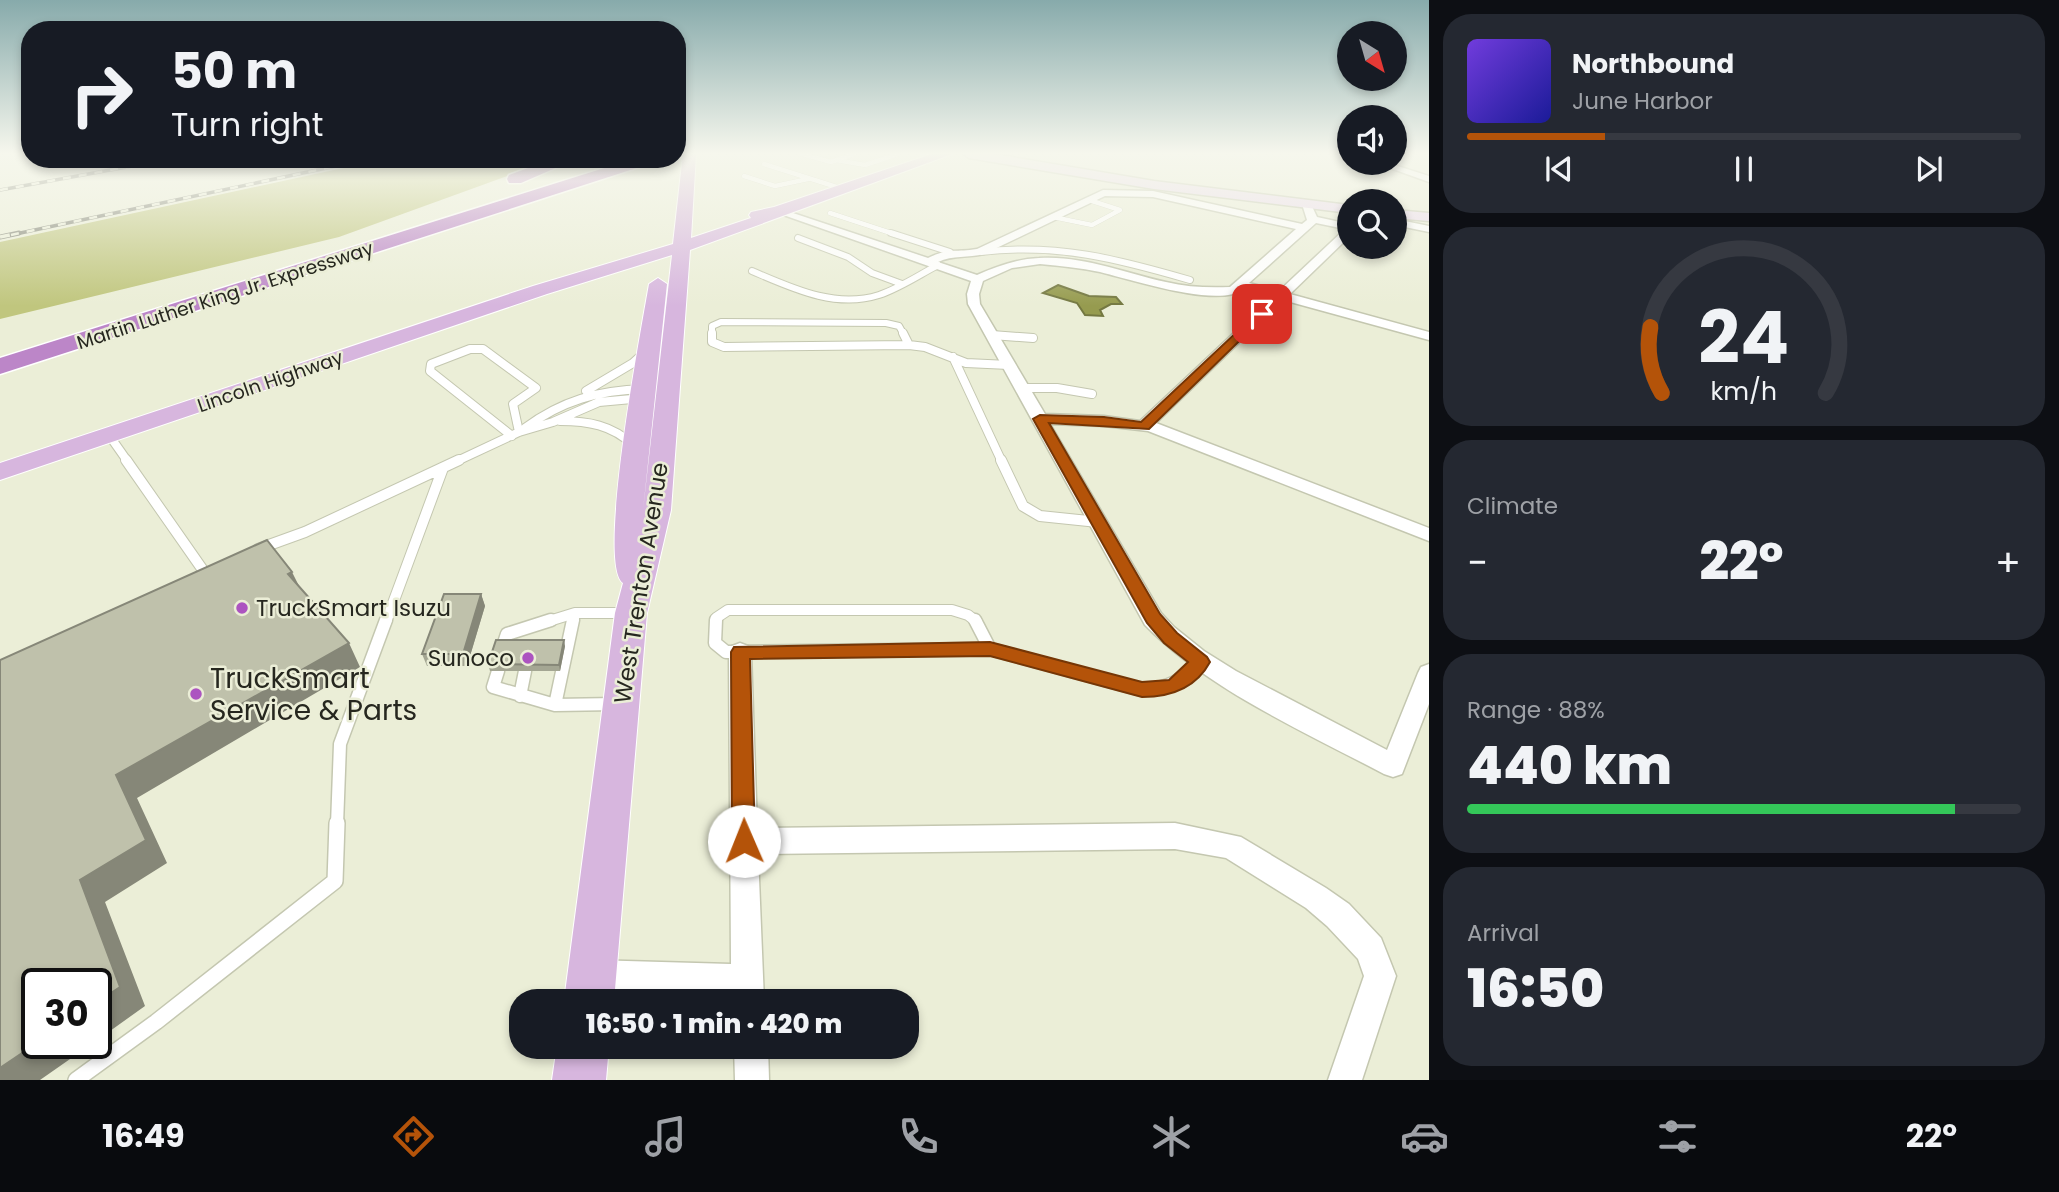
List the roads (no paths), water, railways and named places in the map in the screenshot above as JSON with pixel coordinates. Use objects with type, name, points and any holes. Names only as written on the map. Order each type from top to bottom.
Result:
[{"type":"highway","points":[[156,306],[446,204]]},
{"type":"highway","name":"Martin Luther King Jr. Expressway","points":[[0,355],[493,204]]},
{"type":"highway","name":"Martin Luther King Jr. Expressway","points":[[0,366],[502,204]]},
{"type":"main road","points":[[632,608],[628,510],[650,344],[643,288],[670,244],[684,207],[705,218],[730,220],[797,204]]},
{"type":"main road","points":[[670,244],[764,219],[777,211]]},
{"type":"main road","points":[[670,244],[754,216]]},
{"type":"main road","name":"Lincoln Highway","points":[[0,472],[541,290],[577,281],[670,244]]},
{"type":"main road","name":"Lincoln Highway","points":[[541,290],[568,276],[670,244]]},
{"type":"main road","name":"West Trenton Avenue","points":[[590,988],[632,608],[657,510],[667,394],[670,244]]},
{"type":"main road","points":[[577,281],[608,278],[643,288]]},
{"type":"main road","points":[[579,1080],[581,1059]]},
{"type":"street","points":[[933,264],[950,252],[962,255],[980,252],[1080,204]]},
{"type":"street","points":[[1223,204],[1308,217],[1337,211]]},
{"type":"street","points":[[1246,204],[1337,225]]},
{"type":"street","points":[[777,211],[978,279]]},
{"type":"street","points":[[1407,215],[1429,217]]},
{"type":"street","points":[[1308,217],[1233,291],[1191,292],[1149,276],[1042,260],[1010,263],[978,279],[973,294],[974,304],[1153,619],[1170,638],[1201,662],[1393,766],[1429,673]]},
{"type":"street","points":[[1407,224],[1429,229]]},
{"type":"street","points":[[1144,426],[1337,241]]},
{"type":"street","points":[[1241,285],[1429,336]]},
{"type":"street","points":[[1040,419],[1104,421],[1144,426],[1429,535]]},
{"type":"street","points":[[740,652],[748,989]]},
{"type":"street","points":[[744,841],[1175,836],[1231,846],[1316,898],[1346,922],[1370,949],[1380,976],[1345,1080]]},
{"type":"street","points":[[590,988],[669,989]]},
{"type":"street","points":[[751,1059],[752,1080]]},
{"type":"lane","points":[[1054,217],[1092,225],[1120,210],[1103,204]]},
{"type":"lane","points":[[830,213],[950,252]]},
{"type":"lane","points":[[798,239],[853,259],[864,269],[902,284]]},
{"type":"lane","points":[[980,252],[1027,246],[1062,248],[1149,276],[1190,280]]},
{"type":"lane","points":[[752,271],[803,292],[832,299],[875,296],[902,284],[933,264]]},
{"type":"lane","points":[[909,345],[899,326],[886,323],[721,322],[712,326],[712,342],[724,347],[909,345],[925,347],[975,364],[1009,365]]},
{"type":"lane","points":[[992,335],[1033,338]]},
{"type":"lane","points":[[562,406],[633,363],[650,344]]},
{"type":"lane","points":[[470,349],[484,349],[536,388],[513,404],[515,434],[429,371],[431,364],[470,349]]},
{"type":"lane","points":[[953,357],[1023,506],[1040,516],[1098,522]]},
{"type":"lane","points":[[1022,388],[1057,388],[1092,394]]},
{"type":"lane","points":[[515,434],[542,414],[605,390],[667,394]]},
{"type":"lane","points":[[250,553],[305,532],[515,434],[553,422],[600,402],[643,394]]},
{"type":"lane","points":[[553,422],[577,421],[603,425],[624,435],[636,448]]},
{"type":"lane","points":[[109,435],[205,573]]},
{"type":"lane","points":[[76,1080],[156,1022],[335,881],[341,744],[443,468]]},
{"type":"lane","points":[[192,579],[216,568]]},
{"type":"lane","points":[[503,646],[507,634],[533,631],[575,613],[632,608]]},
{"type":"lane","points":[[990,649],[976,619],[966,613],[952,610],[729,610],[716,618],[715,643],[726,652],[990,649],[1142,690],[1163,690],[1176,685],[1201,662]]},
{"type":"lane","points":[[555,705],[575,613]]},
{"type":"lane","points":[[498,671],[493,687],[520,696],[555,705],[620,704]]},
{"type":"lane","points":[[520,696],[525,671]]},
{"type":"railway","points":[[11,235],[155,204]]},
{"type":"railway","points":[[0,237],[19,233]]},
{"type":"place","name":"TruckSmart Isuzu","points":[[242,608]]},
{"type":"place","name":"Sunoco","points":[[528,658]]},
{"type":"place","name":"TruckSmart Service & Parts","points":[[196,694]]}]
